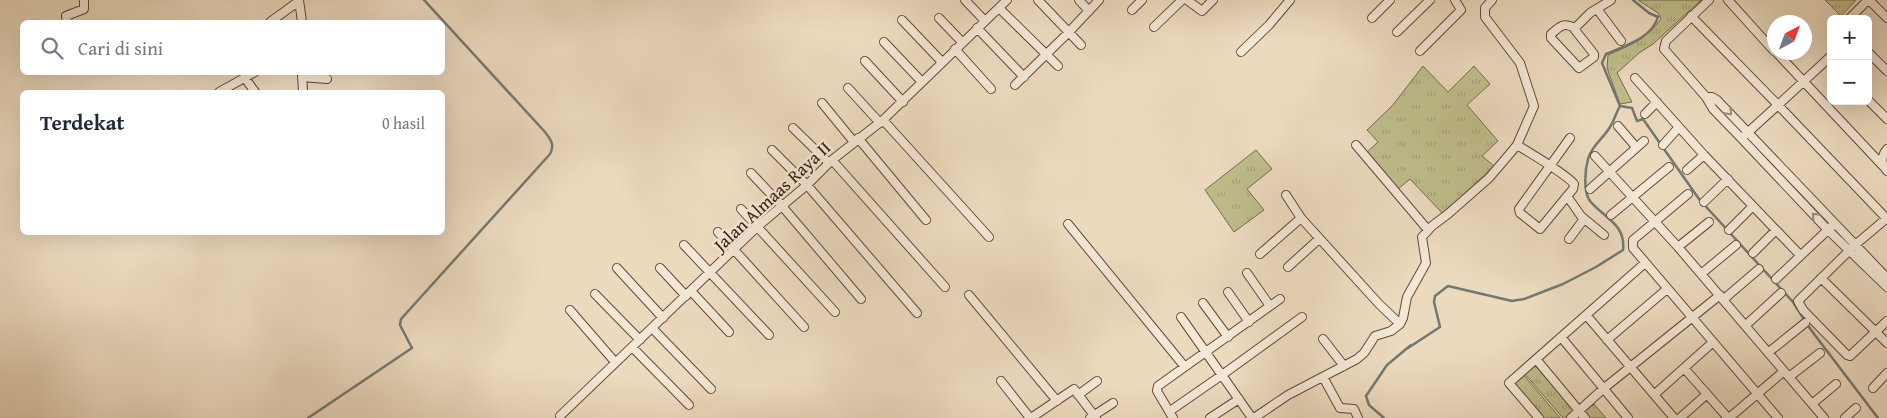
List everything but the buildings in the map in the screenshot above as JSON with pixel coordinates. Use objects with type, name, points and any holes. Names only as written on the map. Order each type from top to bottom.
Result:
[{"type":"street","points":[[67,20],[66,16],[84,9],[84,0]]},
{"type":"street","points":[[273,20],[299,0],[302,20]]},
{"type":"street","points":[[965,0],[985,21]]},
{"type":"street","name":"Jalan Almaas Raya II","points":[[560,416],[757,227],[807,185],[830,162],[903,102],[962,42],[1007,0]]},
{"type":"street","points":[[1038,0],[1081,46]]},
{"type":"street","points":[[1079,0],[1089,11]]},
{"type":"street","points":[[1015,85],[1099,0]]},
{"type":"street","points":[[1132,10],[1142,0]]},
{"type":"street","points":[[1154,27],[1182,0]]},
{"type":"street","points":[[1187,0],[1202,11],[1213,0]]},
{"type":"street","points":[[1242,52],[1269,25],[1290,0]]},
{"type":"street","points":[[1372,18],[1390,0]]},
{"type":"street","points":[[1397,32],[1430,0]]},
{"type":"street","points":[[1420,50],[1461,10],[1455,0]]},
{"type":"street","points":[[1479,0],[1486,6]]},
{"type":"street","points":[[1181,317],[1253,418],[1288,395],[1357,359],[1364,353],[1375,336],[1391,331],[1400,324],[1407,297],[1426,263],[1422,237],[1489,178],[1517,145],[1534,106],[1520,63],[1488,23],[1484,13],[1486,6],[1492,0]]},
{"type":"street","points":[[1576,28],[1583,19],[1611,0]]},
{"type":"street","points":[[1709,0],[1690,16],[1666,41],[1664,49],[1706,97],[1714,109],[1828,230],[1887,278]]},
{"type":"street","points":[[1728,0],[1767,43]]},
{"type":"street","points":[[1853,15],[1869,0],[1887,18]]},
{"type":"street","points":[[999,8],[1058,66]]},
{"type":"street","points":[[1597,9],[1622,40]]},
{"type":"street","points":[[1690,16],[1887,219],[1852,248],[1800,298],[1798,301],[1799,305],[1847,355],[1853,355],[1887,321]]},
{"type":"street","points":[[938,18],[962,42]]},
{"type":"street","points":[[902,20],[942,62]]},
{"type":"street","points":[[1563,24],[1576,28],[1575,30],[1594,54],[1594,57],[1579,68],[1551,38],[1551,34],[1563,24]]},
{"type":"street","points":[[977,28],[1024,77]]},
{"type":"street","points":[[884,42],[922,82]]},
{"type":"street","points":[[955,50],[991,89]]},
{"type":"street","points":[[1872,56],[1887,70]]},
{"type":"street","points":[[1782,60],[1885,169]]},
{"type":"street","points":[[865,61],[903,102]]},
{"type":"street","points":[[1742,139],[1802,82],[1827,62]]},
{"type":"street","points":[[223,90],[250,75]]},
{"type":"street","points":[[303,90],[302,75],[327,79]]},
{"type":"street","points":[[245,78],[254,90]]},
{"type":"street","points":[[1635,78],[1704,155],[1800,254]]},
{"type":"street","points":[[848,88],[882,121],[989,237]]},
{"type":"street","points":[[1706,97],[1712,97],[1717,100],[1835,223],[1852,248],[1887,287]]},
{"type":"street","points":[[1644,114],[1657,102]]},
{"type":"street","points":[[822,103],[926,220]]},
{"type":"street","points":[[1872,104],[1887,119]]},
{"type":"street","points":[[1618,126],[1636,147]]},
{"type":"street","points":[[1662,144],[1679,127]]},
{"type":"street","points":[[793,128],[830,162],[945,287]]},
{"type":"street","points":[[1517,145],[1551,167],[1574,184],[1567,196],[1540,229],[1519,211],[1551,167],[1570,138]]},
{"type":"street","points":[[1590,189],[1644,141]]},
{"type":"street","points":[[1356,145],[1428,230]]},
{"type":"street","points":[[1885,169],[1883,157],[1887,149]]},
{"type":"street","points":[[772,150],[807,185],[916,313]]},
{"type":"street","points":[[1687,170],[1704,155]]},
{"type":"street","points":[[1595,156],[1722,297],[1824,418]]},
{"type":"street","points":[[1611,215],[1669,167]]},
{"type":"street","points":[[750,173],[782,206],[861,299]]},
{"type":"street","points":[[1704,202],[1728,179]]},
{"type":"street","points":[[1688,194],[1633,242],[1634,250],[1778,418]]},
{"type":"street","points":[[1286,195],[1301,218],[1319,239],[1400,324]]},
{"type":"street","points":[[1567,196],[1584,219],[1604,235]]},
{"type":"street","points":[[1729,230],[1753,206]]},
{"type":"street","points":[[741,210],[835,312]]},
{"type":"street","points":[[1260,254],[1301,218]]},
{"type":"street","points":[[1569,239],[1584,219]]},
{"type":"street","points":[[1678,247],[1709,222]]},
{"type":"street","points":[[1776,279],[1800,254],[1835,223]]},
{"type":"street","points":[[1068,224],[1185,367]]},
{"type":"street","points":[[1753,253],[1776,230]]},
{"type":"street","points":[[718,232],[804,327]]},
{"type":"street","points":[[1288,267],[1319,239]]},
{"type":"street","points":[[684,245],[712,272],[769,335]]},
{"type":"street","points":[[1701,274],[1736,245]]},
{"type":"street","points":[[1539,418],[1509,383],[1645,263]]},
{"type":"street","points":[[617,268],[662,318]]},
{"type":"street","points":[[660,268],[729,332]]},
{"type":"street","points":[[1570,418],[1630,366],[1691,318],[1759,269]]},
{"type":"street","points":[[1247,273],[1270,306]]},
{"type":"street","points":[[1821,278],[1887,343]]},
{"type":"street","points":[[1607,340],[1667,289]]},
{"type":"street","points":[[1228,292],[1250,322]]},
{"type":"street","points":[[1746,325],[1780,293]]},
{"type":"street","points":[[596,294],[640,340]]},
{"type":"street","points":[[969,295],[1057,401]]},
{"type":"street","points":[[1280,299],[1156,388],[1172,415],[1222,375],[1302,316]]},
{"type":"street","points":[[1203,303],[1228,337]]},
{"type":"street","points":[[570,310],[616,362]]},
{"type":"street","points":[[1587,316],[1674,418]]},
{"type":"street","points":[[1769,352],[1805,323]]},
{"type":"street","points":[[652,328],[711,389]]},
{"type":"street","points":[[1561,337],[1628,418]]},
{"type":"street","points":[[1323,338],[1344,366]]},
{"type":"street","points":[[1655,394],[1712,343]]},
{"type":"street","points":[[632,347],[689,405]]},
{"type":"street","points":[[1684,368],[1728,418],[1756,394],[1820,353]]},
{"type":"street","points":[[1536,359],[1585,418]]},
{"type":"street","points":[[1873,388],[1887,373]]},
{"type":"street","points":[[1323,377],[1340,408],[1354,410],[1358,418]]},
{"type":"street","points":[[1078,395],[1097,381]]},
{"type":"street","points":[[1001,382],[1030,418],[1074,390],[1093,417],[1113,403]]},
{"type":"street","points":[[1812,404],[1836,384]]},
{"type":"street","points":[[1680,418],[1707,394]]},
{"type":"street","points":[[1210,418],[1239,398]]},
{"type":"street","points":[[1845,418],[1856,408]]},
{"type":"green space","points":[[1638,0],[1701,0],[1653,44],[1639,53],[1617,73],[1632,102],[1620,104],[1607,68],[1608,55],[1631,45],[1656,26],[1661,19],[1658,13]]},
{"type":"green space","points":[[1825,0],[1856,0],[1842,15]]},
{"type":"green space","points":[[1423,66],[1448,92],[1474,66],[1490,84],[1467,105],[1498,141],[1482,156],[1494,166],[1443,214],[1410,179],[1398,189],[1366,153],[1378,142],[1367,130],[1392,106]]},
{"type":"green space","points":[[1256,150],[1272,169],[1247,189],[1264,210],[1234,232],[1205,190]]},
{"type":"green space","points":[[1534,364],[1574,411],[1566,418],[1563,418],[1524,373]]},
{"type":"green space","points":[[1522,373],[1560,418],[1543,418],[1513,382]]},
{"type":"green space","points":[[1594,404],[1606,418],[1589,418],[1583,412]]},
{"type":"waterway","points":[[424,0],[442,20]]},
{"type":"waterway","points":[[1384,418],[1369,405],[1366,396],[1387,365],[1411,345],[1408,348],[1440,327],[1434,302],[1435,296],[1448,286],[1512,301],[1524,299],[1563,284],[1623,250],[1623,241],[1618,228],[1590,201],[1586,192],[1585,174],[1590,154],[1610,127],[1620,106],[1602,63],[1606,54],[1644,36],[1650,31],[1658,17],[1649,13],[1633,0]]},
{"type":"waterway","points":[[308,418],[412,348],[400,325],[401,319],[550,154],[552,143],[545,132],[445,23]]},
{"type":"waterway","points":[[1620,106],[1632,108],[1637,121],[1643,119],[1699,199],[1793,302],[1811,330],[1878,418]]}]
